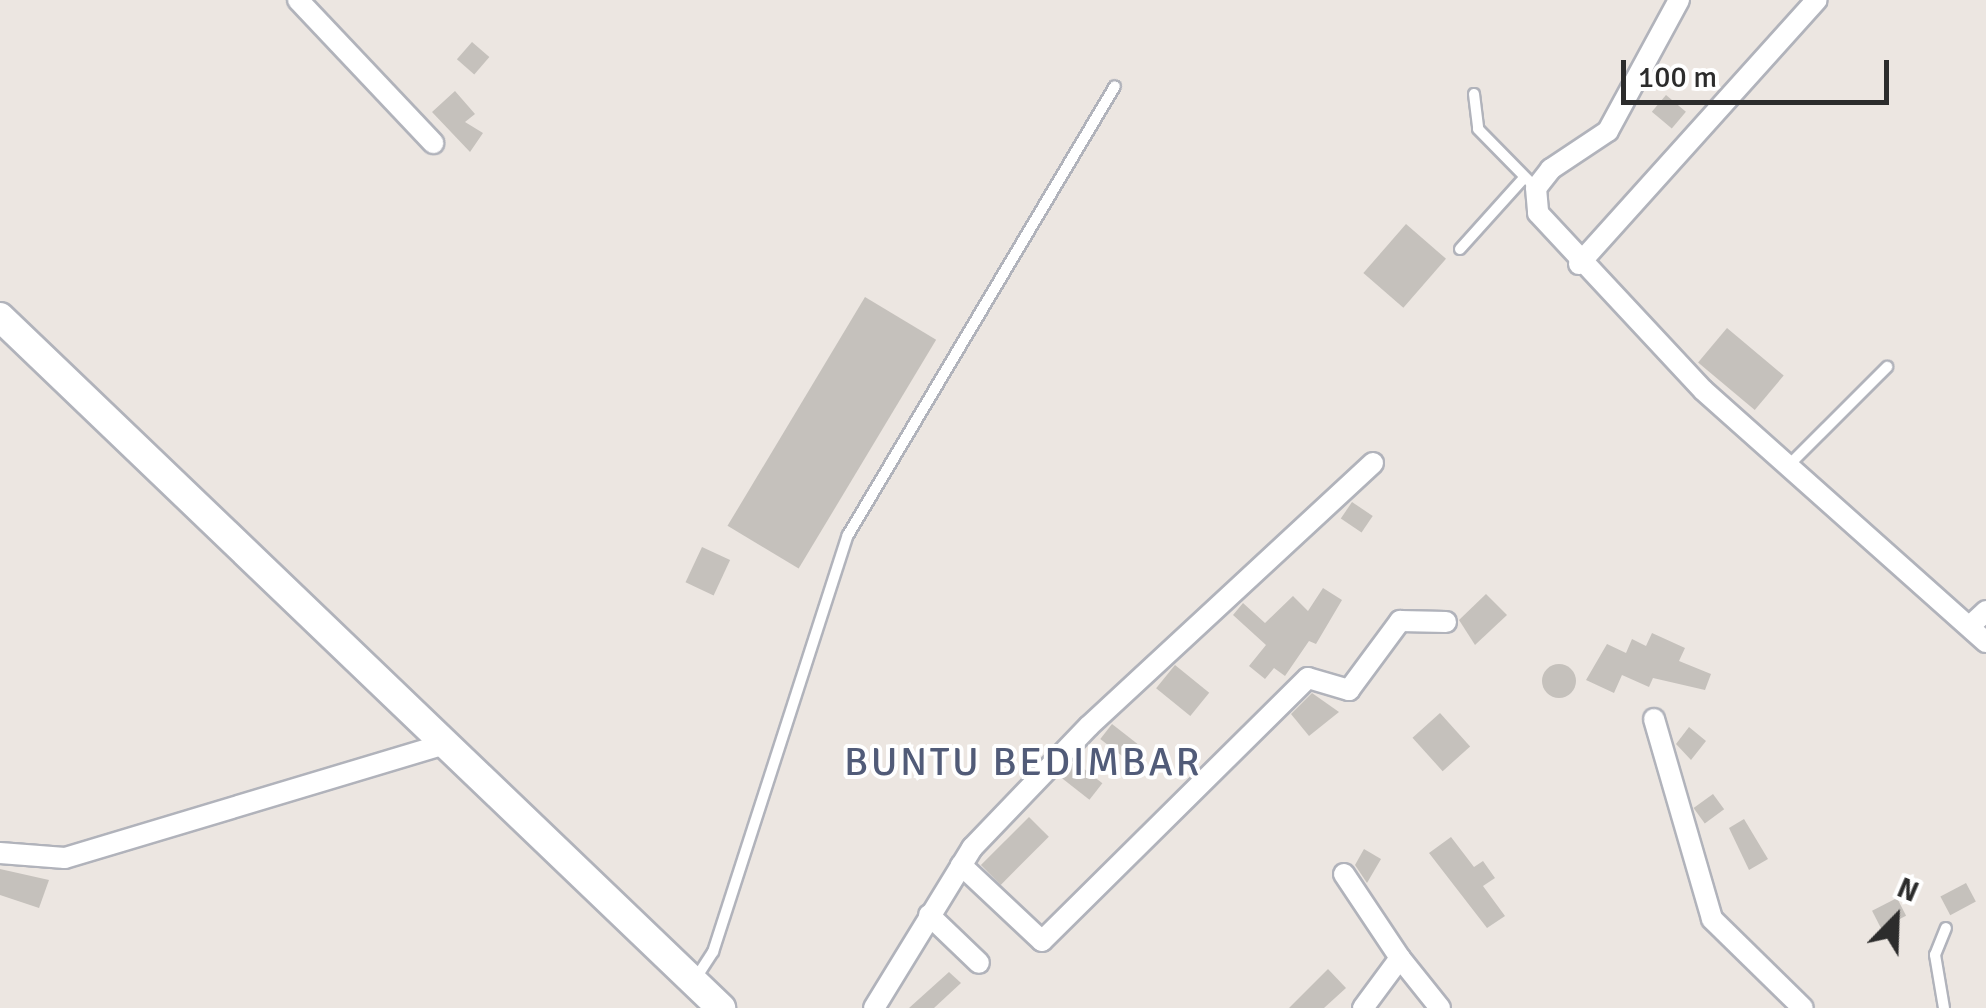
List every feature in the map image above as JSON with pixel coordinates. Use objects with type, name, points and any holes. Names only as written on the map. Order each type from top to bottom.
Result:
[{"type":"street","points":[[298,0],[433,143]]},
{"type":"street","points":[[1680,0],[1608,131],[1530,184],[1538,213],[1579,264],[1788,466],[1986,642]]},
{"type":"street","points":[[1579,264],[1817,0]]},
{"type":"street","points":[[0,317],[721,1008]]},
{"type":"street","points":[[874,1008],[960,865],[1089,726],[1373,463]]},
{"type":"street","points":[[1970,626],[1986,611]]},
{"type":"street","points":[[960,865],[1042,941],[1308,678],[1350,690],[1400,621],[1446,622]]},
{"type":"street","points":[[1654,719],[1712,920],[1803,1008]]},
{"type":"street","points":[[0,853],[66,858],[435,735]]},
{"type":"street","points":[[1344,874],[1400,958],[1440,1008]]},
{"type":"street","points":[[929,915],[979,963]]},
{"type":"street","points":[[1363,1008],[1400,958]]},
{"type":"lane","points":[[694,982],[713,952],[848,535],[1115,86]]},
{"type":"lane","points":[[1460,249],[1530,184],[1478,129],[1474,94]]},
{"type":"lane","points":[[1788,466],[1886,367]]},
{"type":"lane","points":[[1944,1008],[1935,955],[1946,928]]},
{"type":"building","points":[[472,42],[489,57],[474,74],[457,59]]},
{"type":"building","points":[[455,91],[475,114],[465,122],[483,133],[470,152],[432,112]]},
{"type":"building","points":[[1666,95],[1686,112],[1672,129],[1652,112]]},
{"type":"building","points":[[1406,224],[1446,259],[1403,308],[1363,273]]},
{"type":"building","points":[[865,297],[936,340],[799,569],[727,526]]},
{"type":"building","points":[[1727,328],[1784,376],[1755,410],[1698,362]]},
{"type":"building","points":[[1352,502],[1373,516],[1362,533],[1341,519]]},
{"type":"building","points":[[702,547],[730,560],[714,595],[686,582]]},
{"type":"building","points":[[1323,588],[1342,600],[1316,644],[1309,641],[1285,676],[1274,668],[1265,679],[1249,666],[1266,645],[1233,615],[1243,603],[1265,623],[1293,596],[1308,611]]},
{"type":"building","points":[[1486,594],[1507,615],[1475,645],[1459,620]]},
{"type":"building","points":[[1652,633],[1685,648],[1679,661],[1711,674],[1705,690],[1653,678],[1649,687],[1622,675],[1614,693],[1586,680],[1607,644],[1626,653],[1632,639],[1646,646]]},
{"type":"building","points":[[1559,664],[1571,669],[1576,681],[1571,693],[1559,698],[1547,693],[1542,681],[1547,669]]},
{"type":"building","points":[[1175,665],[1209,693],[1190,716],[1156,688]]},
{"type":"building","points":[[1312,693],[1339,712],[1309,736],[1291,714]]},
{"type":"building","points":[[1440,713],[1470,746],[1443,771],[1413,738]]},
{"type":"building","points":[[1112,724],[1144,749],[1133,764],[1100,739]]},
{"type":"building","points":[[1689,727],[1706,741],[1691,760],[1676,744]]},
{"type":"building","points":[[1074,761],[1102,783],[1089,800],[1061,778]]},
{"type":"building","points":[[1713,794],[1724,809],[1705,823],[1694,808]]},
{"type":"building","points":[[1029,817],[1049,837],[1001,885],[981,865]]},
{"type":"building","points":[[1744,819],[1768,859],[1749,870],[1729,828]]},
{"type":"building","points":[[1451,837],[1474,867],[1483,861],[1495,878],[1483,886],[1505,916],[1487,928],[1429,853]]},
{"type":"building","points":[[1364,849],[1381,859],[1367,883],[1355,865]]},
{"type":"building","points":[[0,869],[49,880],[39,908],[0,895]]},
{"type":"building","points":[[1966,883],[1976,902],[1950,915],[1940,897]]},
{"type":"building","points":[[1897,898],[1906,916],[1881,929],[1872,911]]},
{"type":"building","points":[[1328,969],[1346,988],[1324,1008],[1289,1008]]},
{"type":"building","points":[[949,972],[961,983],[934,1008],[909,1008]]},
{"type":"district","name":"BUNTU BEDIMBAR","points":[[1023,762]]}]
